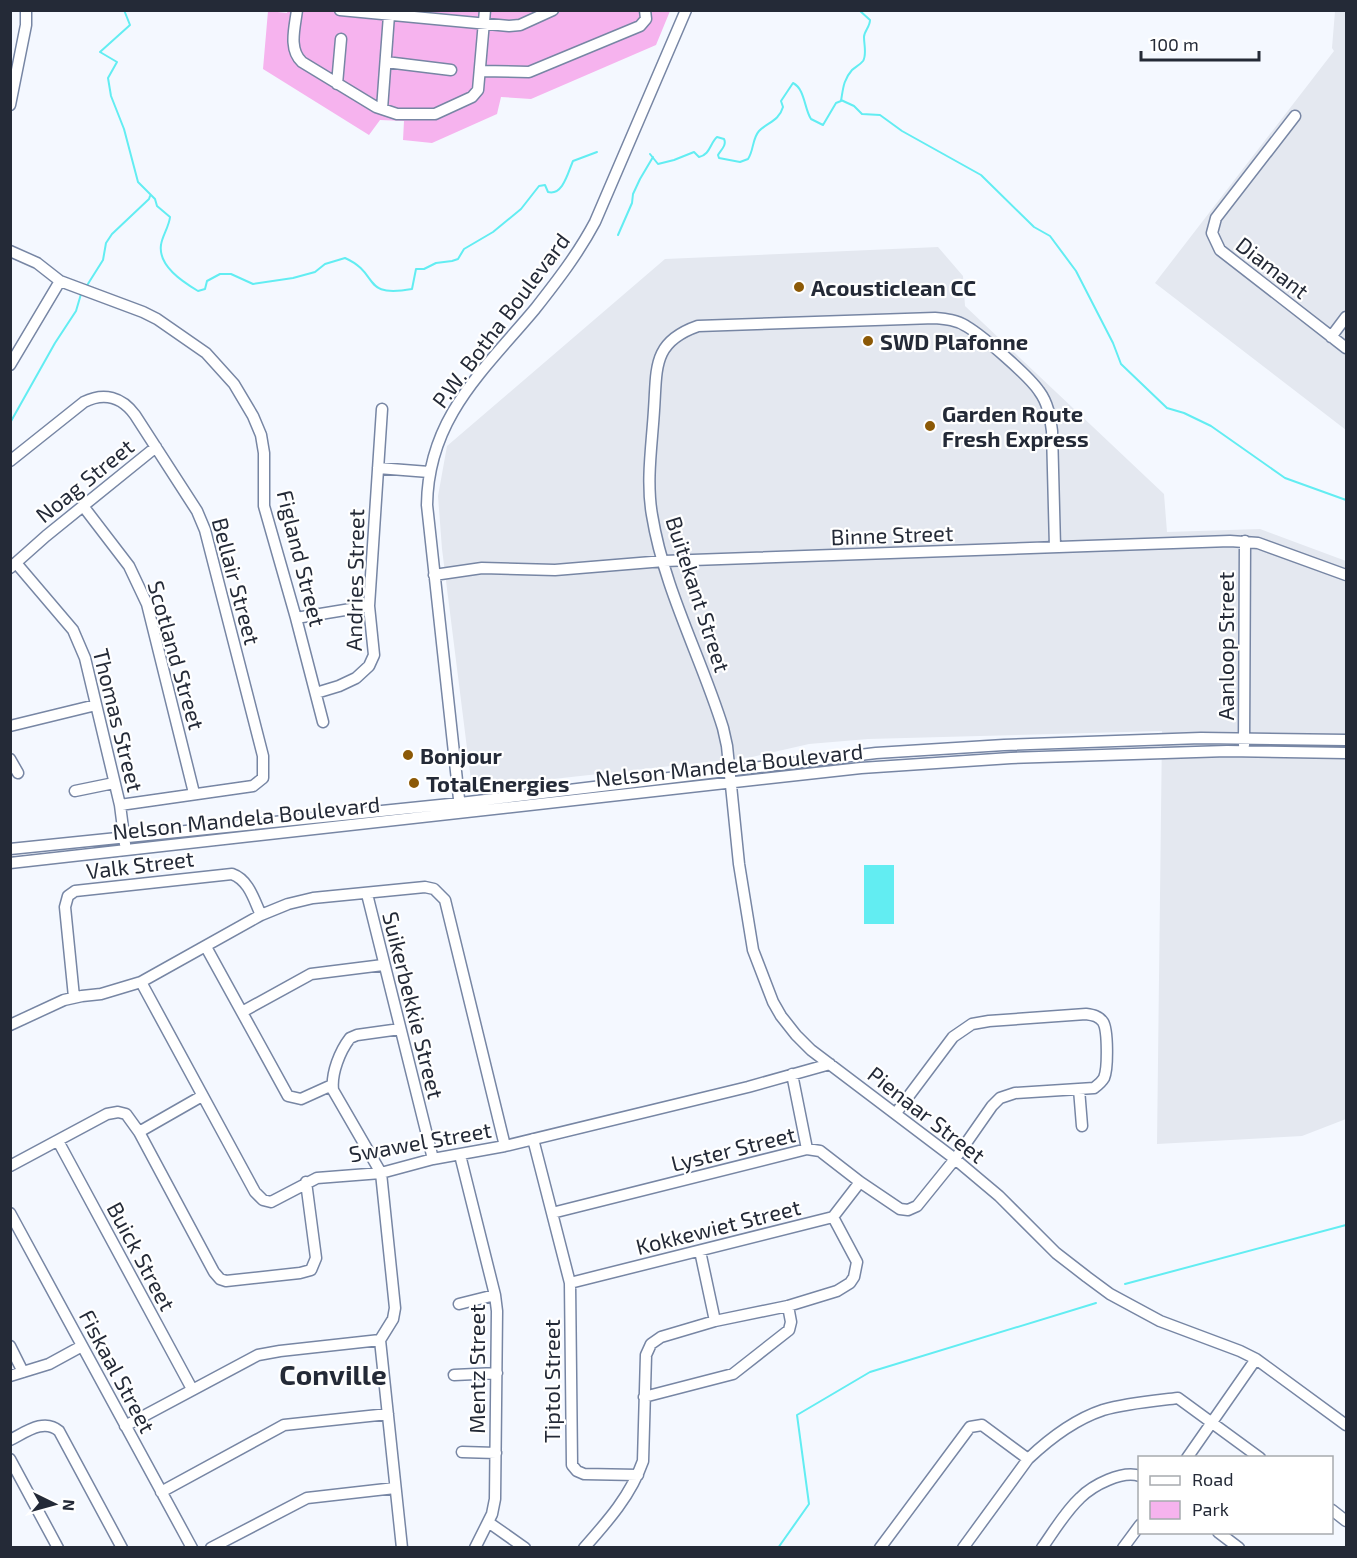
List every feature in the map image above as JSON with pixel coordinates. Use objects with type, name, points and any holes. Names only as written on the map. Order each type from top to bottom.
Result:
[{"type":"street","points":[[10,105],[23,43],[26,10]]},
{"type":"street","points":[[297,10],[294,46],[297,58],[382,110],[397,114],[435,114],[475,94],[479,84],[485,10]]},
{"type":"street","points":[[340,10],[389,15],[436,15],[484,25],[520,25],[553,10]]},
{"type":"street","points":[[480,71],[521,73],[542,68],[640,26],[645,19],[645,10]]},
{"type":"street","name":"P.W. Botha Boulevard","points":[[460,809],[427,505],[429,472],[442,431],[460,399],[549,291],[582,247],[595,222],[686,10]]},
{"type":"street","points":[[382,110],[389,15]]},
{"type":"street","points":[[337,84],[341,39]]},
{"type":"street","points":[[386,62],[451,70]]},
{"type":"street","name":"Diamant","points":[[1295,116],[1216,218],[1212,233],[1220,250],[1347,348]]},
{"type":"street","name":"Figland Street","points":[[10,251],[37,263],[60,281],[157,319],[206,353],[234,384],[253,416],[261,435],[264,453],[264,507],[323,722]]},
{"type":"street","points":[[10,365],[60,281]]},
{"type":"street","points":[[1331,337],[1347,317]]},
{"type":"street","name":"Buitekant Street","points":[[730,777],[727,746],[719,717],[664,561],[652,514],[650,494],[654,405],[659,358],[673,338],[698,326],[935,318],[957,321],[974,332],[1039,390],[1050,413],[1055,547]]},
{"type":"street","name":"Bellair Street","points":[[10,461],[84,402],[103,397],[120,400],[128,405],[201,519],[264,765],[262,778],[253,786],[120,805]]},
{"type":"street","name":"Andries Street","points":[[316,693],[347,683],[364,672],[372,662],[374,648],[369,606],[382,409]]},
{"type":"street","name":"Noag Street","points":[[13,565],[156,447]]},
{"type":"street","points":[[378,468],[429,472]]},
{"type":"street","name":"Scotland Street","points":[[83,506],[129,566],[147,604],[194,793]]},
{"type":"street","name":"Binne Street","points":[[434,574],[482,568],[555,570],[664,561],[1245,541],[1258,543],[1347,574]]},
{"type":"street","name":"Aanloop Street","points":[[1244,751],[1245,541]]},
{"type":"street","name":"Thomas Street","points":[[13,565],[73,630],[79,642],[120,805],[126,849]]},
{"type":"street","points":[[296,618],[369,606]]},
{"type":"street","points":[[10,726],[96,705]]},
{"type":"street","name":"Nelson Mandela Boulevard","points":[[10,849],[124,837],[260,829],[460,809],[594,799],[730,777],[814,759],[941,748],[1244,738],[1347,740]]},
{"type":"street","name":"Nelson Mandela Boulevard","points":[[460,809],[593,787],[1011,758],[1244,751],[1347,753]]},
{"type":"street","points":[[10,759],[18,773]]},
{"type":"street","name":"Pienaar Street","points":[[730,777],[739,864],[753,950],[781,1016],[801,1040],[955,1159],[999,1196],[1056,1253],[1110,1294],[1160,1321],[1256,1359],[1347,1425]]},
{"type":"street","points":[[75,791],[114,783]]},
{"type":"street","points":[[593,787],[594,799]]},
{"type":"street","name":"Nelson Mandela Boulevard","points":[[10,863],[260,829]]},
{"type":"street","name":"Valk Street","points":[[74,998],[65,907],[68,896],[75,891],[232,874],[239,876],[246,884],[261,915]]},
{"type":"street","points":[[10,1025],[64,1000],[101,994],[141,982],[261,915],[299,900],[425,887],[434,889],[445,900],[505,1146]]},
{"type":"street","name":"Suikerbekkie Street","points":[[367,894],[433,1159]]},
{"type":"street","points":[[206,947],[288,1096],[301,1099],[333,1085]]},
{"type":"street","points":[[242,1011],[311,974],[383,965]]},
{"type":"street","name":"Swawel Street","points":[[141,982],[255,1192],[263,1200],[274,1202],[306,1182],[322,1176],[381,1173],[433,1159],[505,1146],[830,1064]]},
{"type":"street","points":[[896,1113],[953,1037],[972,1024],[1086,1014],[1099,1017],[1106,1031],[1106,1073],[1103,1080],[1094,1088],[1015,1093],[1000,1098],[955,1159]]},
{"type":"street","points":[[400,1029],[350,1038],[335,1070],[333,1090],[381,1173],[395,1308],[393,1319],[380,1340],[402,1548]]},
{"type":"street","points":[[792,1074],[807,1149]]},
{"type":"street","points":[[1079,1089],[1082,1126]]},
{"type":"street","points":[[139,1132],[202,1095]]},
{"type":"street","points":[[10,1166],[113,1112],[129,1115],[214,1272],[220,1279],[226,1281],[311,1270],[316,1262],[316,1253],[306,1182]]},
{"type":"street","name":"Tiptol Street","points":[[533,1139],[570,1283],[572,1465],[584,1474],[638,1475]]},
{"type":"street","name":"Buick Street","points":[[58,1141],[192,1389]]},
{"type":"street","name":"Lyster Street","points":[[552,1213],[807,1149],[820,1152],[900,1209],[908,1210],[917,1206],[955,1159]]},
{"type":"street","name":"Mentz Street","points":[[460,1155],[495,1295],[497,1372],[495,1499],[488,1521],[475,1548]]},
{"type":"street","name":"Kokkewiet Street","points":[[570,1283],[833,1217],[860,1182]]},
{"type":"street","name":"Fiskaal Street","points":[[10,1213],[192,1548]]},
{"type":"street","points":[[584,1548],[619,1508],[638,1475],[644,1456],[646,1355],[653,1341],[715,1321],[788,1306],[837,1291],[850,1283],[857,1268],[856,1257],[833,1217]]},
{"type":"street","points":[[700,1251],[715,1321]]},
{"type":"street","points":[[459,1304],[495,1295]]},
{"type":"street","points":[[645,1397],[736,1372],[789,1330],[791,1322],[788,1306]]},
{"type":"street","points":[[126,1426],[258,1355],[380,1340]]},
{"type":"street","points":[[10,1376],[49,1364],[82,1346]]},
{"type":"street","points":[[10,1347],[23,1372]]},
{"type":"street","points":[[1188,1456],[1256,1359]]},
{"type":"street","points":[[454,1375],[497,1372]]},
{"type":"street","points":[[964,1547],[1028,1459],[1046,1443],[1081,1420],[1106,1409],[1178,1398],[1257,1456]]},
{"type":"street","points":[[161,1492],[284,1425],[388,1414]]},
{"type":"street","points":[[10,1440],[45,1425],[59,1431],[122,1548]]},
{"type":"street","points":[[880,1548],[970,1427],[982,1425],[1028,1459]]},
{"type":"street","points":[[462,1452],[496,1453]]},
{"type":"street","points":[[10,1459],[58,1548]]},
{"type":"street","points":[[1042,1548],[1082,1496],[1117,1476],[1138,1476]]},
{"type":"street","points":[[211,1548],[307,1498],[395,1488]]},
{"type":"street","points":[[1333,1511],[1347,1521]]},
{"type":"street","points":[[488,1521],[525,1548]]},
{"type":"street","points":[[1123,1548],[1138,1528]]},
{"type":"street","points":[[1219,1534],[1239,1548]]},
{"type":"shaded area","points":[[1335,11],[1346,11],[1346,430],[1155,283],[1334,51],[1332,48]]},
{"type":"shaded area","points":[[938,247],[963,276],[965,306],[1164,494],[1167,532],[1260,529],[1346,561],[1346,1119],[1302,1136],[1157,1144],[1162,731],[868,739],[809,744],[752,757],[472,788],[442,549],[438,496],[447,446],[665,259]]},
{"type":"green space","points":[[288,10],[670,11],[656,45],[531,99],[501,97],[497,114],[432,143],[403,140],[404,121],[380,120],[369,135],[263,69],[268,11],[287,13]]},
{"type":"water","points":[[864,865],[894,865],[894,924],[864,924]]},
{"type":"waterway","points":[[124,10],[130,25],[100,52],[117,62],[108,78],[111,96],[124,129],[138,182],[155,199],[157,206],[170,217],[161,245],[163,260],[185,283],[198,291],[205,289],[207,281],[220,274],[231,274],[253,284],[315,272],[325,264],[345,258],[356,264],[377,287],[396,291],[412,289],[416,269],[424,269],[436,263],[458,259],[464,249],[493,232],[521,209],[539,186],[545,185],[548,192],[558,190],[573,161],[597,152]]},
{"type":"waterway","points":[[650,154],[658,164],[694,152],[699,157],[703,156],[717,137],[725,141],[718,155],[719,158],[740,162],[748,159],[757,134],[779,115],[783,107],[781,101],[793,83],[800,90],[811,119],[823,125],[836,103],[841,101],[849,74],[864,59],[864,35],[870,20],[859,10]]},
{"type":"waterway","points":[[841,100],[854,106],[862,114],[880,115],[902,131],[981,175],[1034,227],[1050,236],[1076,271],[1113,343],[1121,364],[1167,408],[1184,413],[1211,426],[1285,478],[1346,500]]},
{"type":"waterway","points":[[618,235],[632,203],[633,194],[653,157]]},
{"type":"waterway","points":[[86,287],[103,260],[106,243],[112,234],[150,196]]},
{"type":"waterway","points":[[10,423],[55,343],[76,311],[81,294]]},
{"type":"waterway","points":[[1125,1284],[1346,1225]]},
{"type":"waterway","points":[[778,1548],[809,1504],[797,1415],[870,1372],[1096,1303]]},
{"type":"place","name":"Acousticlean CC","points":[[799,287]]},
{"type":"place","name":"SWD Plafonne","points":[[868,341]]},
{"type":"place","name":"Garden Route Fresh Express","points":[[930,426]]},
{"type":"place","name":"Bonjour","points":[[408,755]]},
{"type":"place","name":"TotalEnergies","points":[[414,783]]},
{"type":"district","name":"Conville","points":[[333,1374]]}]
